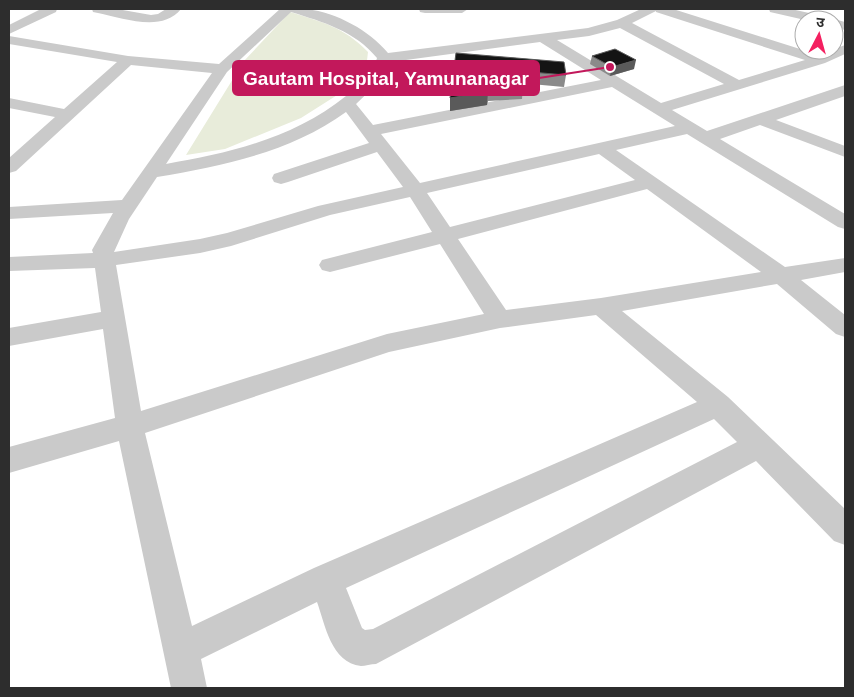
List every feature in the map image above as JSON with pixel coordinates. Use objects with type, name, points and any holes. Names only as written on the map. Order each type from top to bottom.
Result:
[{"type":"street","points":[[9,30],[51,9]]},
{"type":"street","points":[[98,9],[151,19],[162,17],[175,9]]},
{"type":"street","points":[[189,688],[130,426],[104,250],[119,219],[222,69],[287,9]]},
{"type":"street","points":[[152,172],[211,162],[258,150],[291,137],[328,118],[348,104],[383,68],[384,58],[377,48],[346,26],[294,9]]},
{"type":"street","points":[[425,9],[462,9]]},
{"type":"street","points":[[661,9],[794,52]]},
{"type":"street","points":[[776,9],[794,13]]},
{"type":"street","points":[[384,58],[589,32],[622,16],[647,11]]},
{"type":"street","points":[[622,16],[739,86]]},
{"type":"street","points":[[543,38],[845,223]]},
{"type":"street","points":[[9,40],[128,60],[222,69]]},
{"type":"street","points":[[9,167],[128,60]]},
{"type":"street","points":[[659,109],[820,60]]},
{"type":"street","points":[[281,178],[375,138],[614,82]]},
{"type":"street","points":[[9,264],[105,260],[231,239],[325,210],[602,148],[698,133],[758,119],[818,101],[845,90]]},
{"type":"street","points":[[818,101],[836,108]]},
{"type":"street","points":[[9,103],[67,114]]},
{"type":"street","points":[[348,104],[416,191],[500,319]]},
{"type":"street","points":[[758,119],[845,152]]},
{"type":"street","points":[[9,144],[34,143]]},
{"type":"street","points":[[602,148],[782,276],[845,328]]},
{"type":"street","points":[[330,265],[444,234],[652,182]]},
{"type":"street","points":[[9,213],[129,206]]},
{"type":"street","points":[[9,460],[130,426],[387,342],[500,319],[601,306],[845,265]]},
{"type":"street","points":[[601,306],[718,405],[845,530]]},
{"type":"street","points":[[9,337],[113,319]]},
{"type":"street","points":[[181,650],[326,580],[718,405]]},
{"type":"street","points":[[326,580],[349,640],[360,648],[376,646],[759,445]]},
{"type":"green space","points":[[290,12],[332,26],[350,37],[368,52],[366,69],[342,92],[301,118],[225,149],[186,155],[244,61]]},
{"type":"building","points":[[615,49],[636,60],[612,67],[592,56]]},
{"type":"building","points":[[456,53],[564,62],[566,75],[483,68],[479,82],[515,78],[523,86],[488,89],[488,92],[450,98]]},
{"type":"place","name":"Gautam Hospital, Yamunanagar","points":[[610,67]]}]
